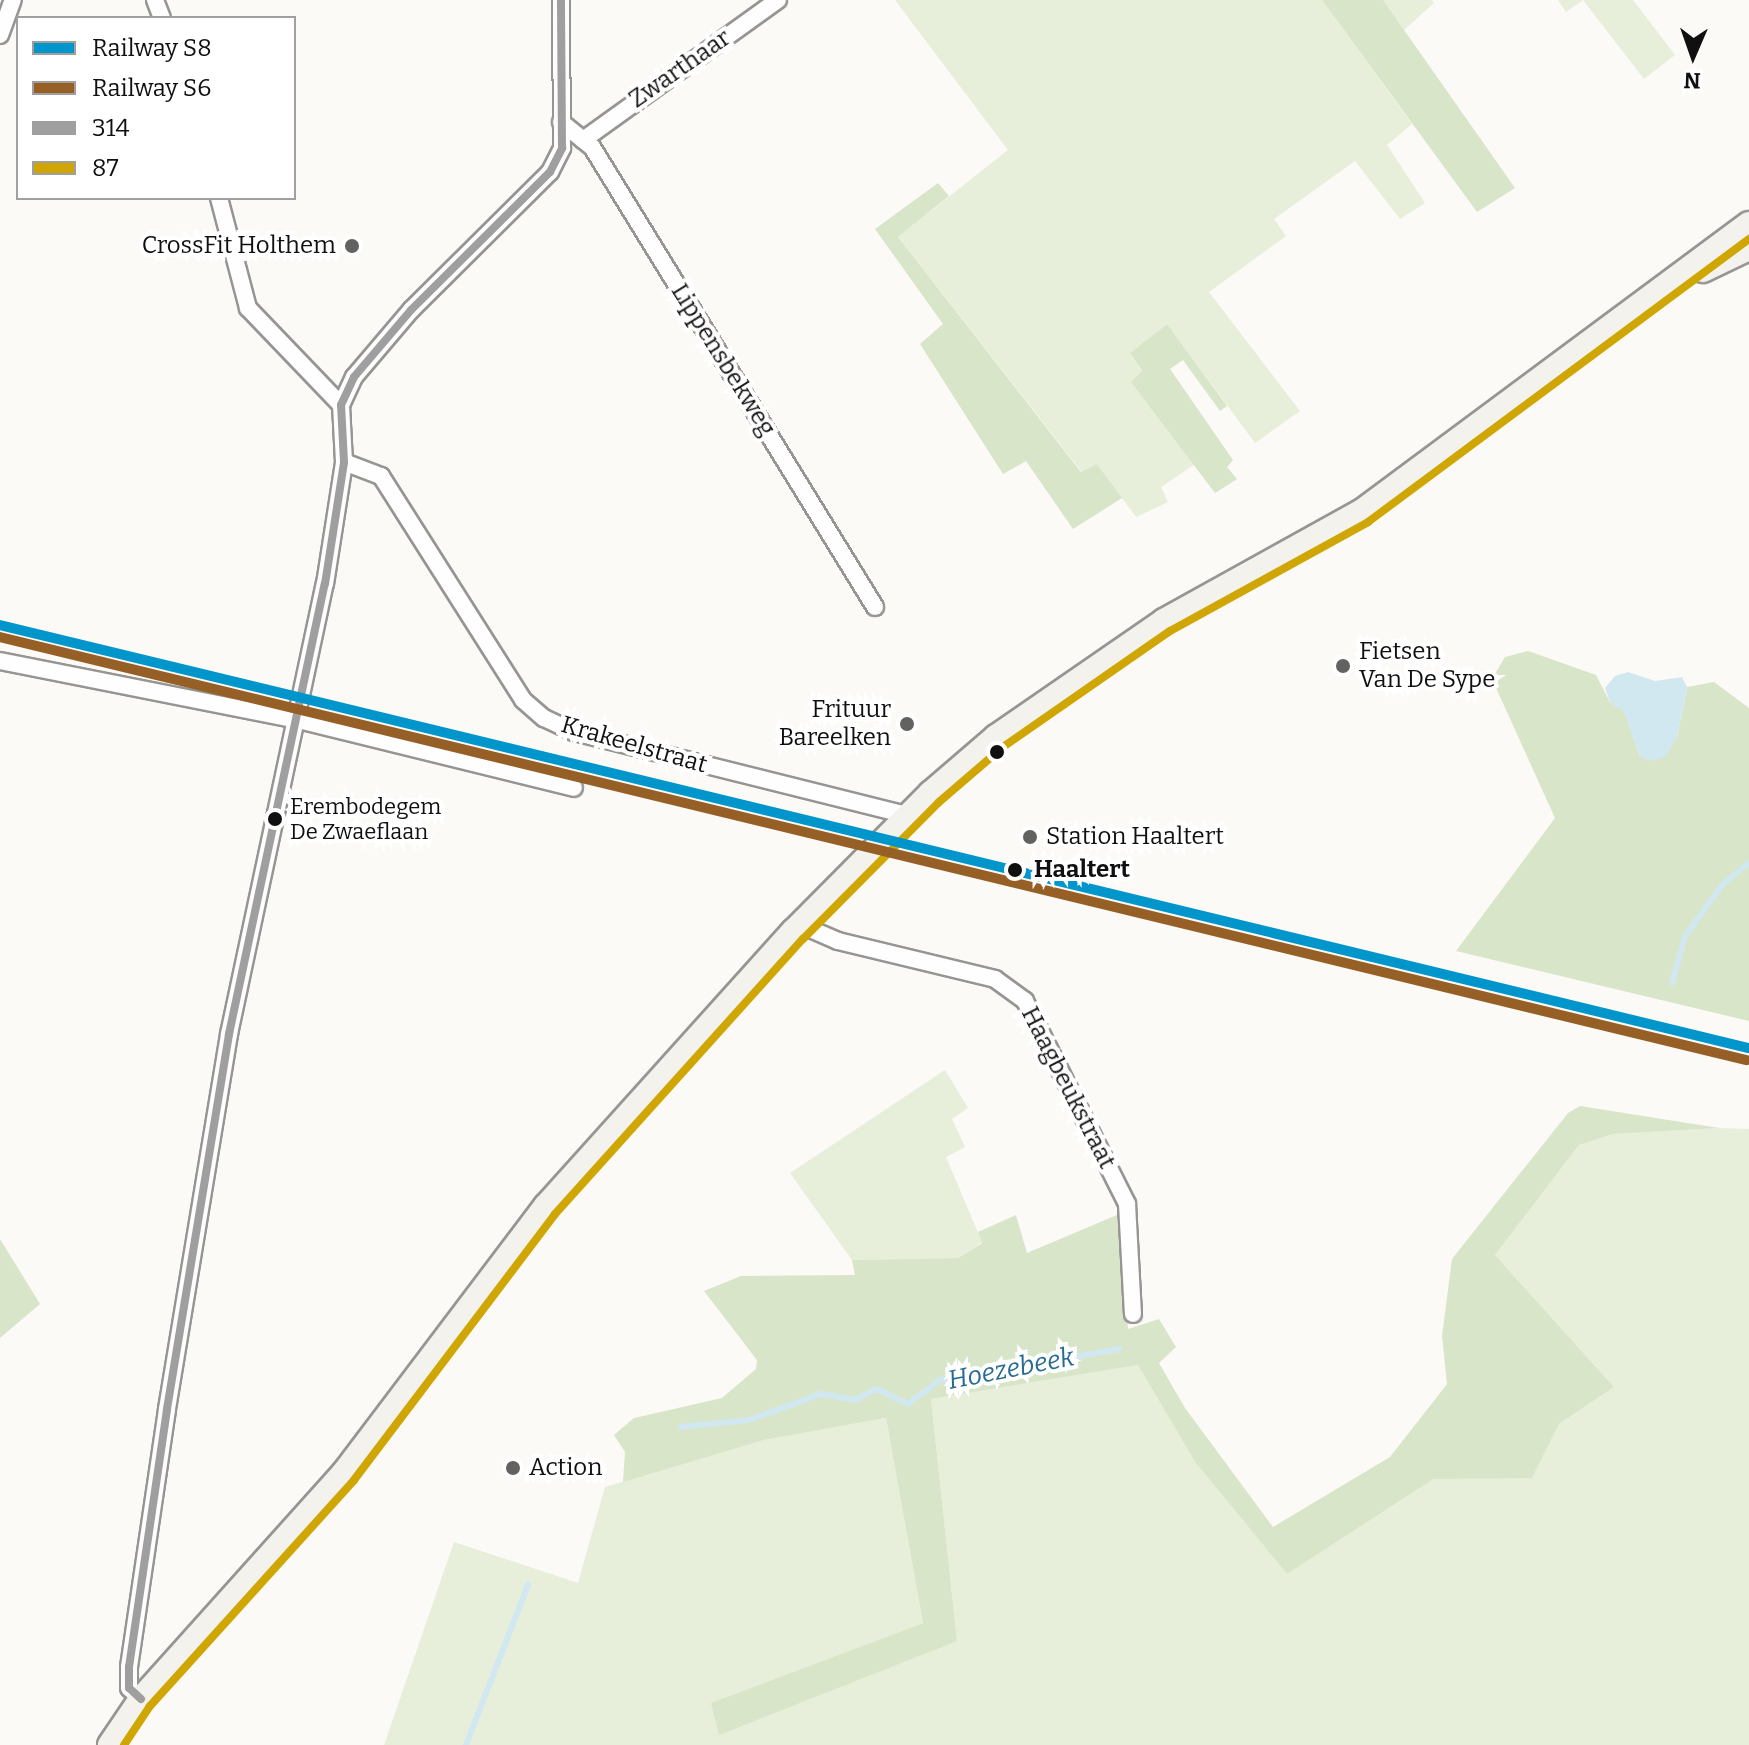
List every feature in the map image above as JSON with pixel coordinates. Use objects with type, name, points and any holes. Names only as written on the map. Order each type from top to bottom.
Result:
[{"type":"main road","points":[[110,1745],[141,1699],[344,1473],[546,1206],[801,925],[907,815],[970,758],[1065,687],[1164,621],[1361,512],[1749,224]]},
{"type":"main road","points":[[1655,296],[1749,248]]},
{"type":"street","points":[[0,35],[13,0]]},
{"type":"street","points":[[141,1699],[129,1688],[129,1667],[167,1409],[229,1034],[298,720],[344,462],[341,405],[354,377],[411,310],[550,172],[562,148],[561,0]]},
{"type":"street","name":"Zwarthaar","points":[[583,140],[778,0]]},
{"type":"street","name":"Lippensbekweg","points":[[561,122],[583,140],[875,607]]},
{"type":"street","points":[[220,200],[248,308],[341,405]]},
{"type":"street","name":"Krakeelstraat","points":[[344,462],[381,476],[523,700],[544,718],[574,732],[907,815]]},
{"type":"street","points":[[0,661],[298,720],[574,788]]},
{"type":"street","name":"Haagbeukstraat","points":[[801,925],[838,941],[995,979],[1025,1001],[1127,1204],[1133,1314]]},
{"type":"green space","points":[[895,0],[1322,0],[1412,124],[1387,145],[1425,203],[1400,219],[1355,161],[1274,219],[1286,236],[1209,292],[1300,411],[1255,443],[1167,324],[1130,353],[1142,372],[1132,382],[1195,464],[1161,487],[1168,502],[1136,517],[1097,464],[1082,472],[898,237],[1008,150]]},
{"type":"green space","points":[[1322,0],[1383,0],[1515,188],[1477,212]]},
{"type":"green space","points":[[1383,0],[1432,0],[1434,3],[1404,30]]},
{"type":"green space","points":[[1558,0],[1583,0],[1566,12]]},
{"type":"green space","points":[[1583,0],[1633,0],[1675,55],[1644,79]]},
{"type":"green space","points":[[938,183],[949,196],[898,237],[1081,472],[1097,464],[1122,498],[1073,529],[1026,461],[1003,474],[920,344],[943,324],[875,229]]},
{"type":"green space","points":[[1167,324],[1227,406],[1220,411],[1183,360],[1170,369],[1233,460],[1227,467],[1237,479],[1215,493],[1131,382],[1142,371],[1130,353]]},
{"type":"green space","points":[[1528,651],[1596,675],[1610,702],[1624,711],[1640,757],[1677,737],[1687,687],[1714,682],[1749,708],[1749,1021],[1456,951],[1555,818],[1492,679],[1505,657]]},
{"type":"green space","points":[[945,1070],[968,1108],[952,1119],[965,1147],[946,1157],[982,1242],[958,1258],[852,1260],[790,1173]]},
{"type":"green space","points":[[1580,1106],[1719,1128],[1613,1134],[1579,1145],[1495,1255],[1614,1387],[1559,1424],[1532,1478],[1433,1479],[1287,1574],[1195,1462],[1138,1365],[931,1399],[957,1641],[719,1735],[711,1703],[923,1623],[886,1418],[764,1440],[623,1482],[625,1452],[614,1435],[634,1418],[722,1398],[756,1369],[757,1360],[704,1291],[741,1276],[855,1275],[852,1260],[958,1258],[982,1243],[978,1232],[1016,1215],[1027,1253],[1124,1212],[1128,1329],[1159,1319],[1176,1347],[1159,1363],[1185,1408],[1273,1527],[1390,1457],[1447,1384],[1442,1336],[1452,1259],[1568,1113]]},
{"type":"green space","points":[[1749,1129],[1749,1745],[384,1745],[454,1542],[578,1583],[605,1487],[764,1440],[886,1418],[923,1623],[711,1703],[957,1641],[931,1399],[1138,1365],[1195,1462],[1287,1574],[1433,1478],[1532,1478],[1559,1424],[1614,1387],[1495,1255],[1579,1145],[1613,1134]]},
{"type":"green space","points":[[0,1239],[40,1304],[0,1338]]},
{"type":"water","points":[[1628,672],[1655,681],[1682,677],[1687,687],[1677,737],[1666,756],[1652,761],[1640,757],[1624,712],[1610,702],[1605,688],[1615,676]]},
{"type":"waterway","name":"Hoezebeek","points":[[1672,983],[1685,936],[1723,884],[1749,863]]},
{"type":"waterway","name":"Hoezebeek","points":[[681,1427],[749,1420],[821,1394],[855,1400],[877,1389],[908,1404],[940,1380],[1119,1349]]},
{"type":"waterway","name":"Hoezebeek","points":[[466,1745],[528,1585]]},
{"type":"rail line","name":"S8","points":[[0,625],[1749,1048]]},
{"type":"rail line","name":"S6","points":[[0,637],[1746,1060]]},
{"type":"transit line","name":"314","points":[[141,1699],[129,1688],[129,1667],[167,1409],[229,1034],[325,584],[344,462],[341,405],[354,377],[411,310],[550,172],[562,148],[561,0]]},
{"type":"transit line","name":"87","points":[[124,1745],[150,1706],[354,1480],[555,1214],[803,939],[939,802],[1003,747],[1170,631],[1368,522],[1749,239]]},
{"type":"place","name":"CrossFit Holthem","points":[[352,246]]},
{"type":"place","name":"Fietsen Van De Sype","points":[[1343,666]]},
{"type":"place","name":"Frituur Bareelken","points":[[907,724]]},
{"type":"place","name":"Erembodegem De Zwaeflaan","points":[[275,819]]},
{"type":"place","name":"Station Haaltert","points":[[1030,837]]},
{"type":"place","name":"Haaltert","points":[[1015,870]]},
{"type":"place","name":"Action","points":[[513,1468]]}]
